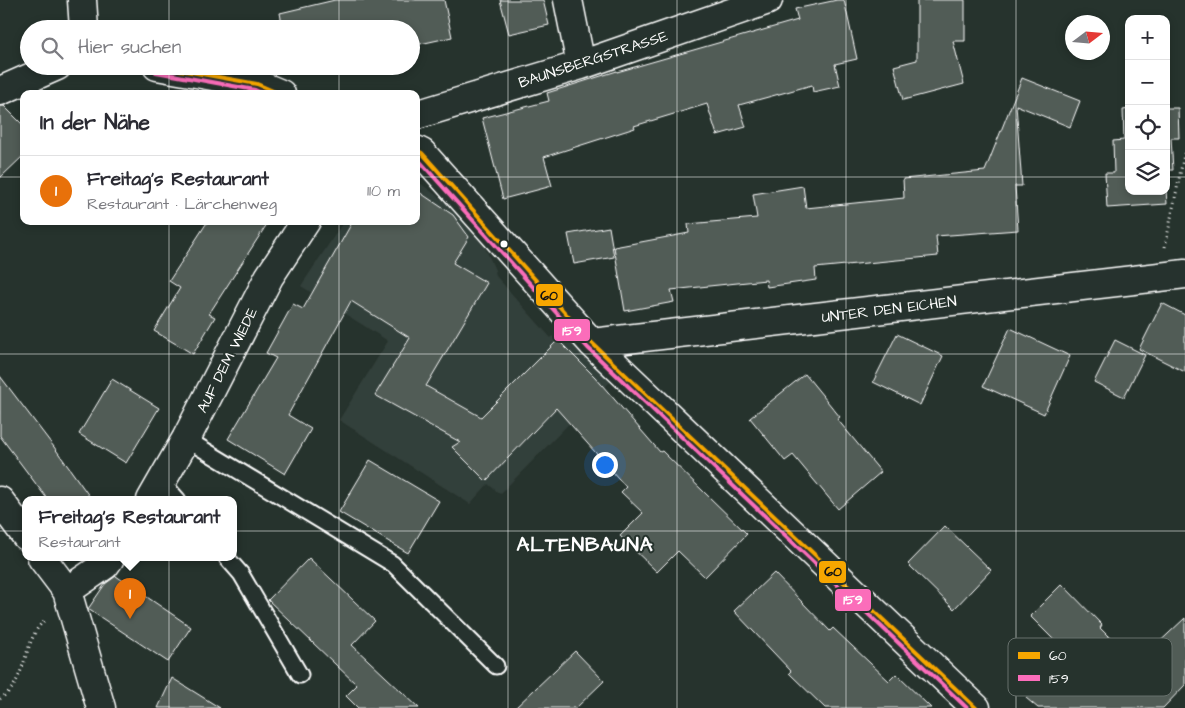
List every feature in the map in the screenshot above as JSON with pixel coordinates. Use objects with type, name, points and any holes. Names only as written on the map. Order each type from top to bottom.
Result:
[{"type":"street","points":[[82,0],[83,20]]},
{"type":"street","points":[[568,0],[581,65]]},
{"type":"street","name":"BAUNSBERGSTRASSE","points":[[420,114],[581,65],[768,0]]},
{"type":"street","points":[[0,91],[36,75]]},
{"type":"street","points":[[207,75],[257,84],[271,90]]},
{"type":"street","points":[[420,152],[592,343],[976,708]]},
{"type":"street","name":"AUF DEM WIEDE","points":[[164,494],[186,439],[269,277],[303,225]]},
{"type":"street","name":"UNTER DEN EICHEN","points":[[592,343],[1178,272]]},
{"type":"street","points":[[0,501],[22,531]]},
{"type":"street","points":[[44,561],[67,591],[101,708]]},
{"type":"street","points":[[67,591],[105,565],[108,561]]},
{"type":"lane","points":[[186,439],[393,564],[496,666]]},
{"type":"lane","points":[[230,561],[241,574],[300,675]]},
{"type":"path","points":[[1178,272],[1161,265],[1185,150]]},
{"type":"path","points":[[1180,176],[1185,177]]},
{"type":"path","points":[[0,699],[12,688],[40,624],[50,616],[74,617]]},
{"type":"shaded area","points":[[420,183],[449,205],[472,227],[484,245],[496,276],[551,338],[563,327],[611,381],[500,494],[488,484],[470,504],[339,420],[388,341],[301,286],[341,225],[420,225]]},
{"type":"building","points":[[335,0],[444,0],[452,37],[420,44],[420,20],[281,20],[280,13]]},
{"type":"building","points":[[500,0],[543,0],[549,25],[509,34]]},
{"type":"building","points":[[844,0],[857,59],[835,64],[840,86],[813,92],[812,85],[739,105],[746,127],[717,135],[707,104],[634,126],[635,128],[544,157],[552,186],[503,199],[482,118],[549,101],[547,93],[617,71],[798,20],[795,9]]},
{"type":"building","points":[[917,0],[965,0],[965,41],[953,41],[964,84],[903,100],[894,66],[917,60]]},
{"type":"building","points":[[1022,78],[1080,101],[1070,127],[1016,105],[1022,186],[1015,186],[1018,230],[936,236],[938,256],[815,268],[816,280],[767,287],[766,280],[671,290],[674,302],[625,311],[614,247],[689,233],[688,224],[757,218],[753,194],[803,186],[806,208],[904,198],[903,179],[985,171]]},
{"type":"building","points":[[0,106],[4,106],[20,122],[20,159],[0,178]]},
{"type":"building","points":[[1170,108],[1178,108],[1179,138],[1171,138],[1173,170],[1170,170]]},
{"type":"building","points":[[1123,110],[1125,110],[1125,195],[1166,195],[1167,204],[1107,208],[1105,173],[1114,173],[1113,141],[1124,140]]},
{"type":"building","points":[[420,193],[453,215],[469,237],[453,263],[487,283],[426,386],[481,417],[558,340],[595,377],[660,452],[662,451],[747,534],[705,577],[678,551],[657,572],[620,536],[643,513],[621,492],[626,487],[556,408],[486,481],[452,447],[460,442],[375,395],[410,338],[351,301],[288,415],[311,429],[285,474],[228,439],[276,358],[266,353],[293,304],[303,309],[351,225],[420,225]]},
{"type":"building","points":[[205,225],[266,225],[209,314],[215,317],[193,354],[154,331],[180,288],[169,281]]},
{"type":"building","points":[[609,227],[614,257],[574,264],[568,234]]},
{"type":"building","points":[[1162,303],[1185,315],[1185,372],[1139,349]]},
{"type":"building","points":[[1010,328],[1070,356],[1044,414],[983,386]]},
{"type":"building","points":[[897,334],[943,356],[920,405],[873,382]]},
{"type":"building","points":[[1115,340],[1145,355],[1124,397],[1094,382]]},
{"type":"building","points":[[805,374],[840,417],[837,419],[881,472],[838,509],[793,455],[785,461],[750,418]]},
{"type":"building","points":[[0,376],[89,496],[45,496],[0,436]]},
{"type":"building","points":[[112,379],[159,408],[126,463],[79,434]]},
{"type":"building","points":[[370,460],[439,501],[408,553],[339,512]]},
{"type":"building","points":[[945,526],[991,570],[954,609],[908,564]]},
{"type":"building","points":[[309,558],[375,621],[352,645],[419,708],[358,708],[346,696],[357,685],[268,600]]},
{"type":"building","points":[[774,573],[830,631],[833,628],[889,681],[896,674],[931,708],[825,708],[789,673],[791,671],[734,611]]},
{"type":"building","points":[[116,576],[191,627],[168,662],[88,609],[105,584]]},
{"type":"building","points":[[1062,584],[1102,625],[1100,628],[1110,638],[1052,638],[1030,616]]},
{"type":"building","points":[[1185,618],[1185,685],[1163,708],[1038,708],[1026,698],[1028,696],[1172,696],[1172,638],[1164,638]]},
{"type":"building","points":[[575,651],[604,681],[576,708],[515,708]]},
{"type":"building","points":[[172,678],[220,708],[158,708]]},
{"type":"transit line","name":"159","points":[[172,75],[255,90]]},
{"type":"transit line","name":"60","points":[[208,75],[257,84],[271,90]]},
{"type":"transit line","name":"60","points":[[420,152],[592,343],[976,708]]},
{"type":"transit line","name":"159","points":[[420,161],[588,348],[967,708]]},
{"type":"place","name":"Freitag's Restaurant","points":[[130,619]]},
{"type":"district","name":"ALTENBAUNA","points":[[585,544]]}]
